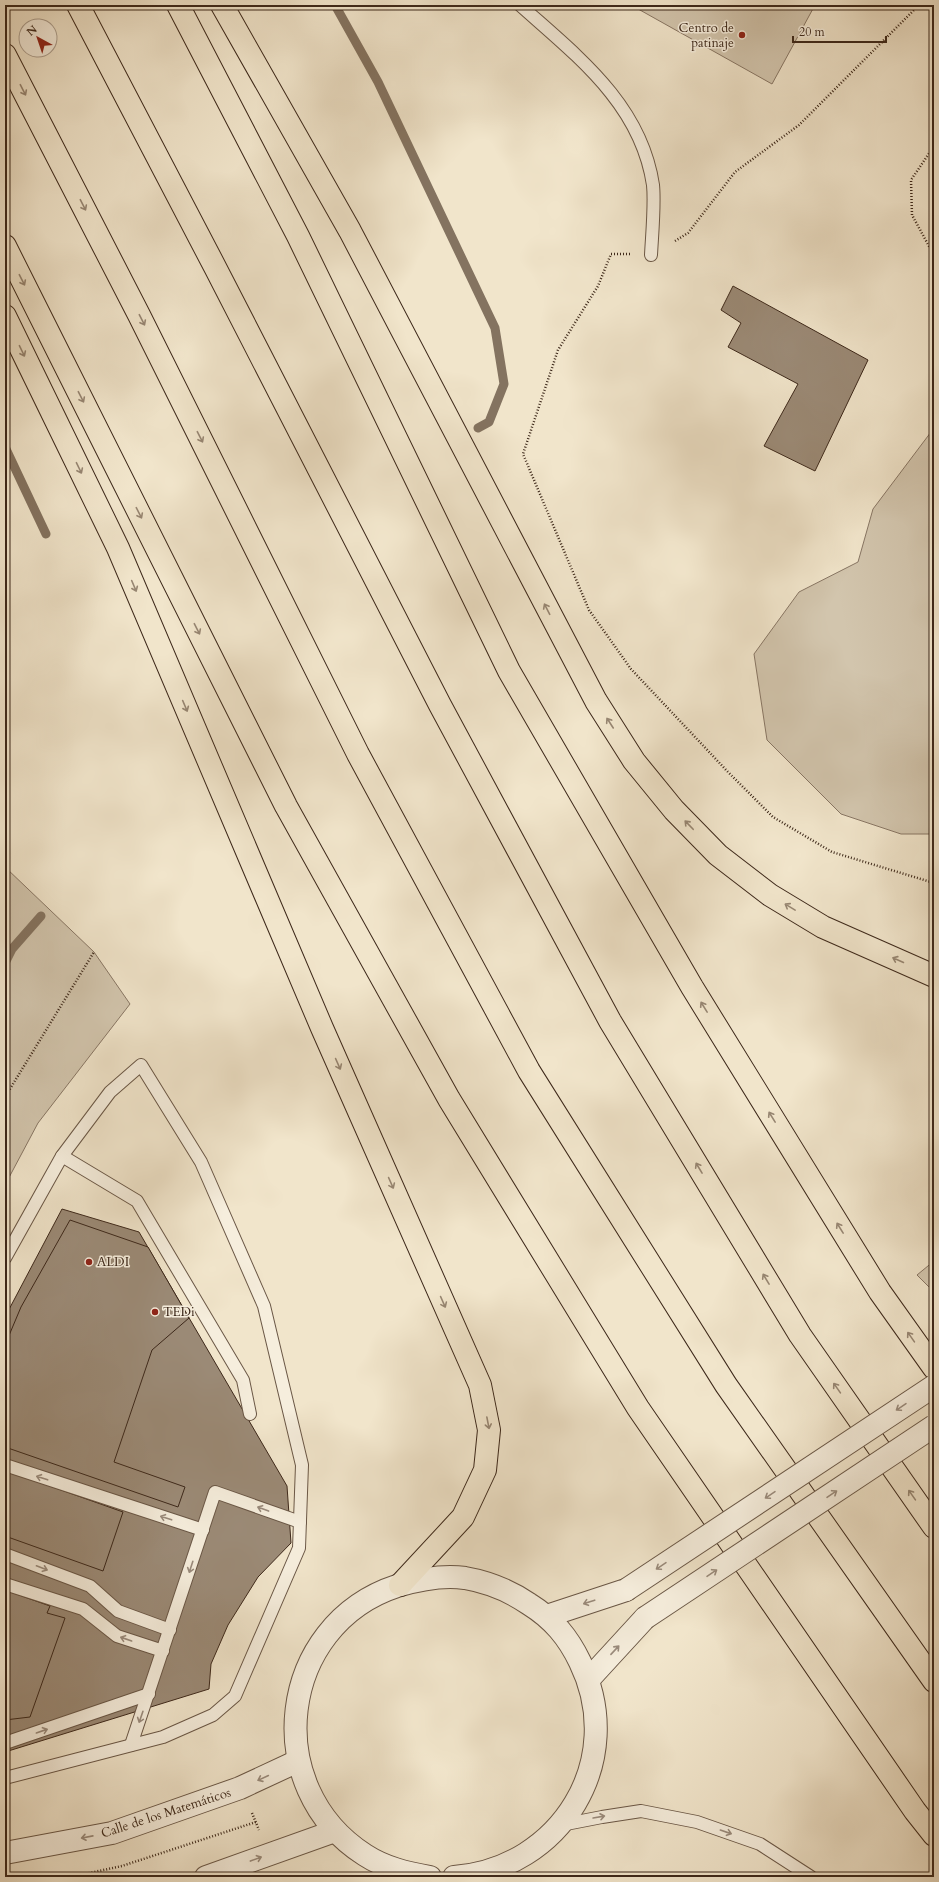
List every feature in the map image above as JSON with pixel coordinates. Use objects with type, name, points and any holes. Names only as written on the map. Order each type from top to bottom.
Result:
[{"type":"highway","points":[[78,5],[213,262],[440,705],[610,1021],[800,1335],[934,1527]]},
{"type":"highway","points":[[178,5],[298,236],[509,671],[696,994],[880,1292],[934,1368]]},
{"type":"highway","points":[[222,5],[350,231],[588,687],[634,761],[674,810],[718,855],[770,895],[823,927],[934,976]]},
{"type":"highway","points":[[5,55],[143,322],[358,754],[529,1071],[726,1385],[934,1681]]},
{"type":"highway","points":[[5,246],[286,806],[449,1099],[638,1408],[915,1811],[934,1835]]},
{"type":"highway","points":[[5,316],[118,548],[322,1028],[480,1385],[490,1430],[485,1470],[463,1517],[400,1585]]},
{"type":"street","points":[[548,1616],[626,1590],[934,1386]]},
{"type":"street","points":[[588,1679],[645,1618],[934,1426]]},
{"type":"street","points":[[430,1877],[399,1872],[365,1855],[335,1831],[319,1810],[309,1792],[298,1761],[295,1721],[302,1681],[320,1645],[346,1614],[380,1592],[418,1579],[464,1578],[509,1591],[548,1616],[572,1645],[588,1679],[595,1709],[596,1740],[590,1770],[578,1799],[561,1825],[536,1848],[507,1865],[476,1876],[454,1877]]},
{"type":"street","name":"Calle de los Matemáticos","points":[[5,1853],[112,1833],[240,1788],[298,1761]]},
{"type":"street","points":[[206,1877],[335,1831]]},
{"type":"lane","points":[[520,5],[607,86],[630,119],[644,148],[653,186],[651,255]]},
{"type":"lane","points":[[5,1258],[62,1156],[110,1092],[141,1065],[200,1162],[264,1306],[302,1465],[299,1548],[235,1696],[213,1715],[163,1737],[5,1778]]},
{"type":"lane","points":[[62,1156],[137,1201],[243,1380],[250,1414]]},
{"type":"lane","points":[[5,1465],[203,1530]]},
{"type":"lane","points":[[131,1745],[215,1492],[300,1522]]},
{"type":"lane","points":[[5,1554],[90,1586],[118,1611],[170,1630]]},
{"type":"lane","points":[[5,1584],[83,1609],[117,1636],[163,1651]]},
{"type":"lane","points":[[5,1743],[149,1694]]},
{"type":"lane","points":[[561,1825],[641,1812],[697,1822],[760,1844],[811,1877]]},
{"type":"path","points":[[919,5],[799,125],[734,172],[688,233],[651,255],[611,254],[598,286],[558,350],[523,454],[589,610],[632,669],[728,772],[773,817],[832,852],[934,883]]},
{"type":"path","points":[[934,146],[911,180],[912,215],[930,248],[934,251]]},
{"type":"path","points":[[5,1097],[9,1088],[94,952]]},
{"type":"path","points":[[5,1087],[9,1088]]},
{"type":"path","points":[[240,1788],[269,1855]]},
{"type":"path","points":[[71,1877],[122,1866],[256,1822]]},
{"type":"shaded area","name":"Centro de patinaje","points":[[631,5],[815,5],[772,84]]},
{"type":"shaded area","points":[[934,428],[934,834],[901,834],[841,814],[767,740],[754,654],[799,592],[858,562],[873,509]]},
{"type":"shaded area","points":[[5,867],[94,952],[130,1004],[38,1123],[5,1185]]},
{"type":"shaded area","points":[[934,1261],[934,1292],[917,1275]]},
{"type":"building","points":[[733,286],[868,360],[815,471],[764,446],[798,384],[728,347],[741,323],[721,310]]},
{"type":"building","points":[[62,1209],[139,1232],[287,1486],[291,1543],[258,1577],[228,1625],[211,1664],[209,1689],[5,1752],[5,1317]]},
{"type":"building","points":[[70,1220],[148,1247],[189,1318],[152,1350],[114,1462],[185,1487],[178,1507],[5,1447],[5,1345],[21,1307]]},
{"type":"building","points":[[5,1470],[123,1512],[103,1571],[5,1536]]},
{"type":"building","points":[[5,1590],[50,1606],[47,1613],[65,1618],[30,1717],[5,1720]]},
{"type":"waterway","points":[[335,5],[378,82],[495,328],[504,384],[489,422],[478,428]]},
{"type":"waterway","points":[[5,447],[46,534]]},
{"type":"waterway","points":[[5,963],[12,949],[41,916]]},
{"type":"place","name":"Centro de patinaje","points":[[742,35]]},
{"type":"place","name":"ALDI","points":[[89,1262]]},
{"type":"place","name":"TEDi","points":[[155,1312]]}]
